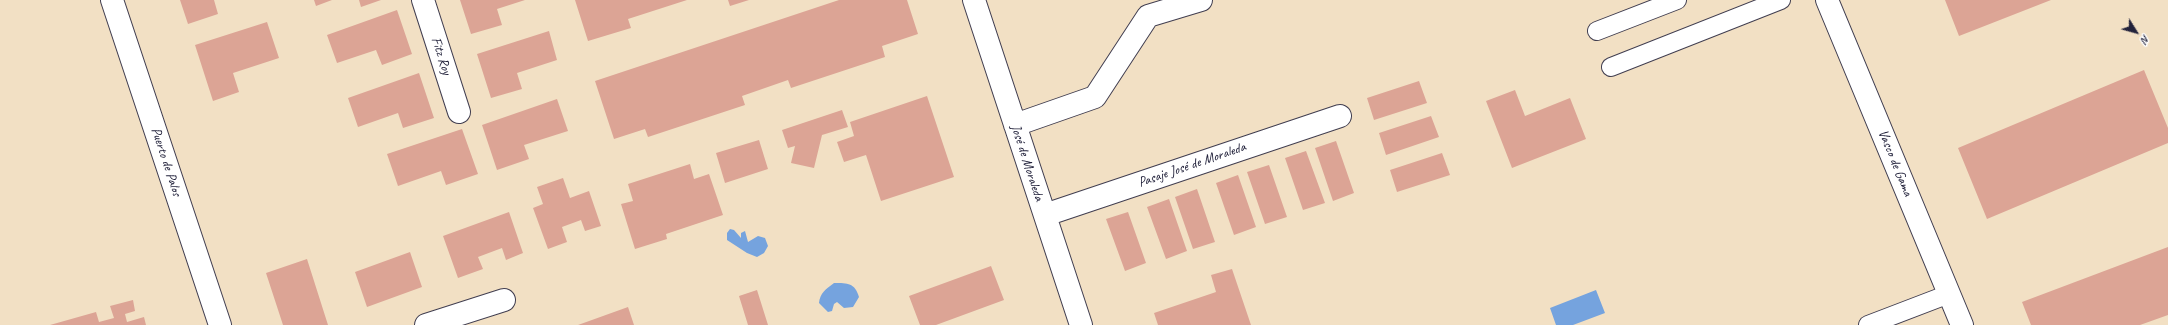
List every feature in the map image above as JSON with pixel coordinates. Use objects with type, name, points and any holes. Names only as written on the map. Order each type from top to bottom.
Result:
[{"type":"street","name":"Puerto de Palos","points":[[112,0],[220,325]]},
{"type":"street","name":"Fitz Roy","points":[[422,0],[459,112]]},
{"type":"street","name":"José de Moraleda","points":[[974,0],[1081,325]]},
{"type":"street","points":[[1015,125],[1095,97],[1148,16],[1201,0]]},
{"type":"street","name":"Vasco de Gama","points":[[1827,0],[1962,325]]},
{"type":"street","name":"Pasaje José de Moraleda","points":[[1044,215],[1340,116]]},
{"type":"street","points":[[426,325],[504,300]]},
{"type":"lane","points":[[1597,31],[1677,0]]},
{"type":"lane","points":[[1612,67],[1782,0]]},
{"type":"lane","points":[[1868,325],[1949,294]]},
{"type":"water","points":[[730,229],[734,230],[741,238],[741,233],[745,231],[748,242],[758,236],[765,238],[768,246],[764,253],[757,257],[747,253],[727,240],[727,233]]},
{"type":"water","points":[[834,283],[843,283],[853,286],[859,297],[853,307],[844,308],[837,302],[834,304],[832,311],[828,312],[819,303],[822,294]]},
{"type":"water","points":[[1596,290],[1605,313],[1573,325],[1556,325],[1550,308]]},
{"type":"building","points":[[180,0],[214,0],[218,14],[188,24]]},
{"type":"building","points":[[314,0],[332,0],[316,6]]},
{"type":"building","points":[[359,0],[381,0],[361,7]]},
{"type":"building","points":[[460,0],[525,0],[497,9],[502,25],[471,34]]},
{"type":"building","points":[[575,0],[687,0],[628,19],[631,28],[588,41]]},
{"type":"building","points":[[728,0],[749,0],[730,6]]},
{"type":"building","points":[[839,0],[907,0],[918,34],[882,46],[885,57],[791,88],[788,80],[742,96],[745,105],[648,137],[645,129],[614,139],[595,81]]},
{"type":"building","points":[[1945,0],[2051,0],[1959,36]]},
{"type":"building","points":[[397,10],[412,54],[382,65],[376,50],[337,63],[327,35]]},
{"type":"building","points":[[267,22],[279,58],[233,73],[239,92],[213,101],[195,45]]},
{"type":"building","points":[[549,31],[557,60],[517,73],[522,89],[491,98],[477,54]]},
{"type":"building","points":[[2144,70],[2168,128],[2168,143],[1987,219],[1958,148]]},
{"type":"building","points":[[419,73],[434,118],[403,128],[398,113],[358,127],[348,98]]},
{"type":"building","points":[[1419,81],[1427,103],[1374,120],[1367,98]]},
{"type":"building","points":[[1515,90],[1525,116],[1570,98],[1586,139],[1512,168],[1486,101]]},
{"type":"building","points":[[927,96],[954,177],[881,201],[866,155],[844,162],[837,142],[854,136],[850,122]]},
{"type":"building","points":[[557,99],[568,131],[524,145],[529,159],[497,170],[482,125]]},
{"type":"building","points":[[842,110],[848,127],[822,135],[814,168],[791,163],[795,146],[788,148],[782,130]]},
{"type":"building","points":[[1431,116],[1439,137],[1386,155],[1379,133]]},
{"type":"building","points":[[462,129],[478,174],[446,185],[441,171],[398,186],[387,154]]},
{"type":"building","points":[[759,140],[768,169],[725,183],[716,153]]},
{"type":"building","points":[[1336,141],[1354,193],[1333,201],[1315,148]]},
{"type":"building","points":[[1306,151],[1325,203],[1303,210],[1285,158]]},
{"type":"building","points":[[1442,153],[1450,175],[1397,192],[1390,170]]},
{"type":"building","points":[[690,164],[694,179],[709,174],[723,215],[666,234],[667,239],[635,249],[621,204],[633,201],[628,184]]},
{"type":"building","points":[[1269,165],[1287,217],[1265,224],[1247,172]]},
{"type":"building","points":[[1238,175],[1256,227],[1234,235],[1216,183]]},
{"type":"building","points":[[563,178],[570,198],[589,191],[601,226],[585,231],[581,220],[562,227],[567,242],[548,249],[533,208],[543,204],[537,187]]},
{"type":"building","points":[[1197,189],[1215,242],[1193,249],[1175,197]]},
{"type":"building","points":[[1169,199],[1187,251],[1166,259],[1147,207]]},
{"type":"building","points":[[509,212],[523,253],[506,260],[502,248],[478,257],[483,269],[458,278],[443,236]]},
{"type":"building","points":[[1128,212],[1146,263],[1125,271],[1106,219]]},
{"type":"building","points":[[2168,247],[2168,315],[2140,325],[2031,325],[2022,302]]},
{"type":"building","points":[[410,252],[422,287],[367,307],[355,272]]},
{"type":"building","points":[[307,259],[328,325],[283,325],[266,273]]},
{"type":"building","points":[[991,266],[1004,300],[936,325],[920,325],[909,296]]},
{"type":"building","points":[[1232,269],[1251,325],[1158,325],[1154,313],[1216,292],[1211,275]]},
{"type":"building","points":[[757,290],[768,325],[748,325],[739,296]]},
{"type":"building","points":[[133,300],[135,311],[125,314],[127,322],[144,317],[146,325],[50,325],[96,312],[99,322],[114,318],[110,306]]},
{"type":"building","points":[[628,307],[634,325],[578,325]]}]
